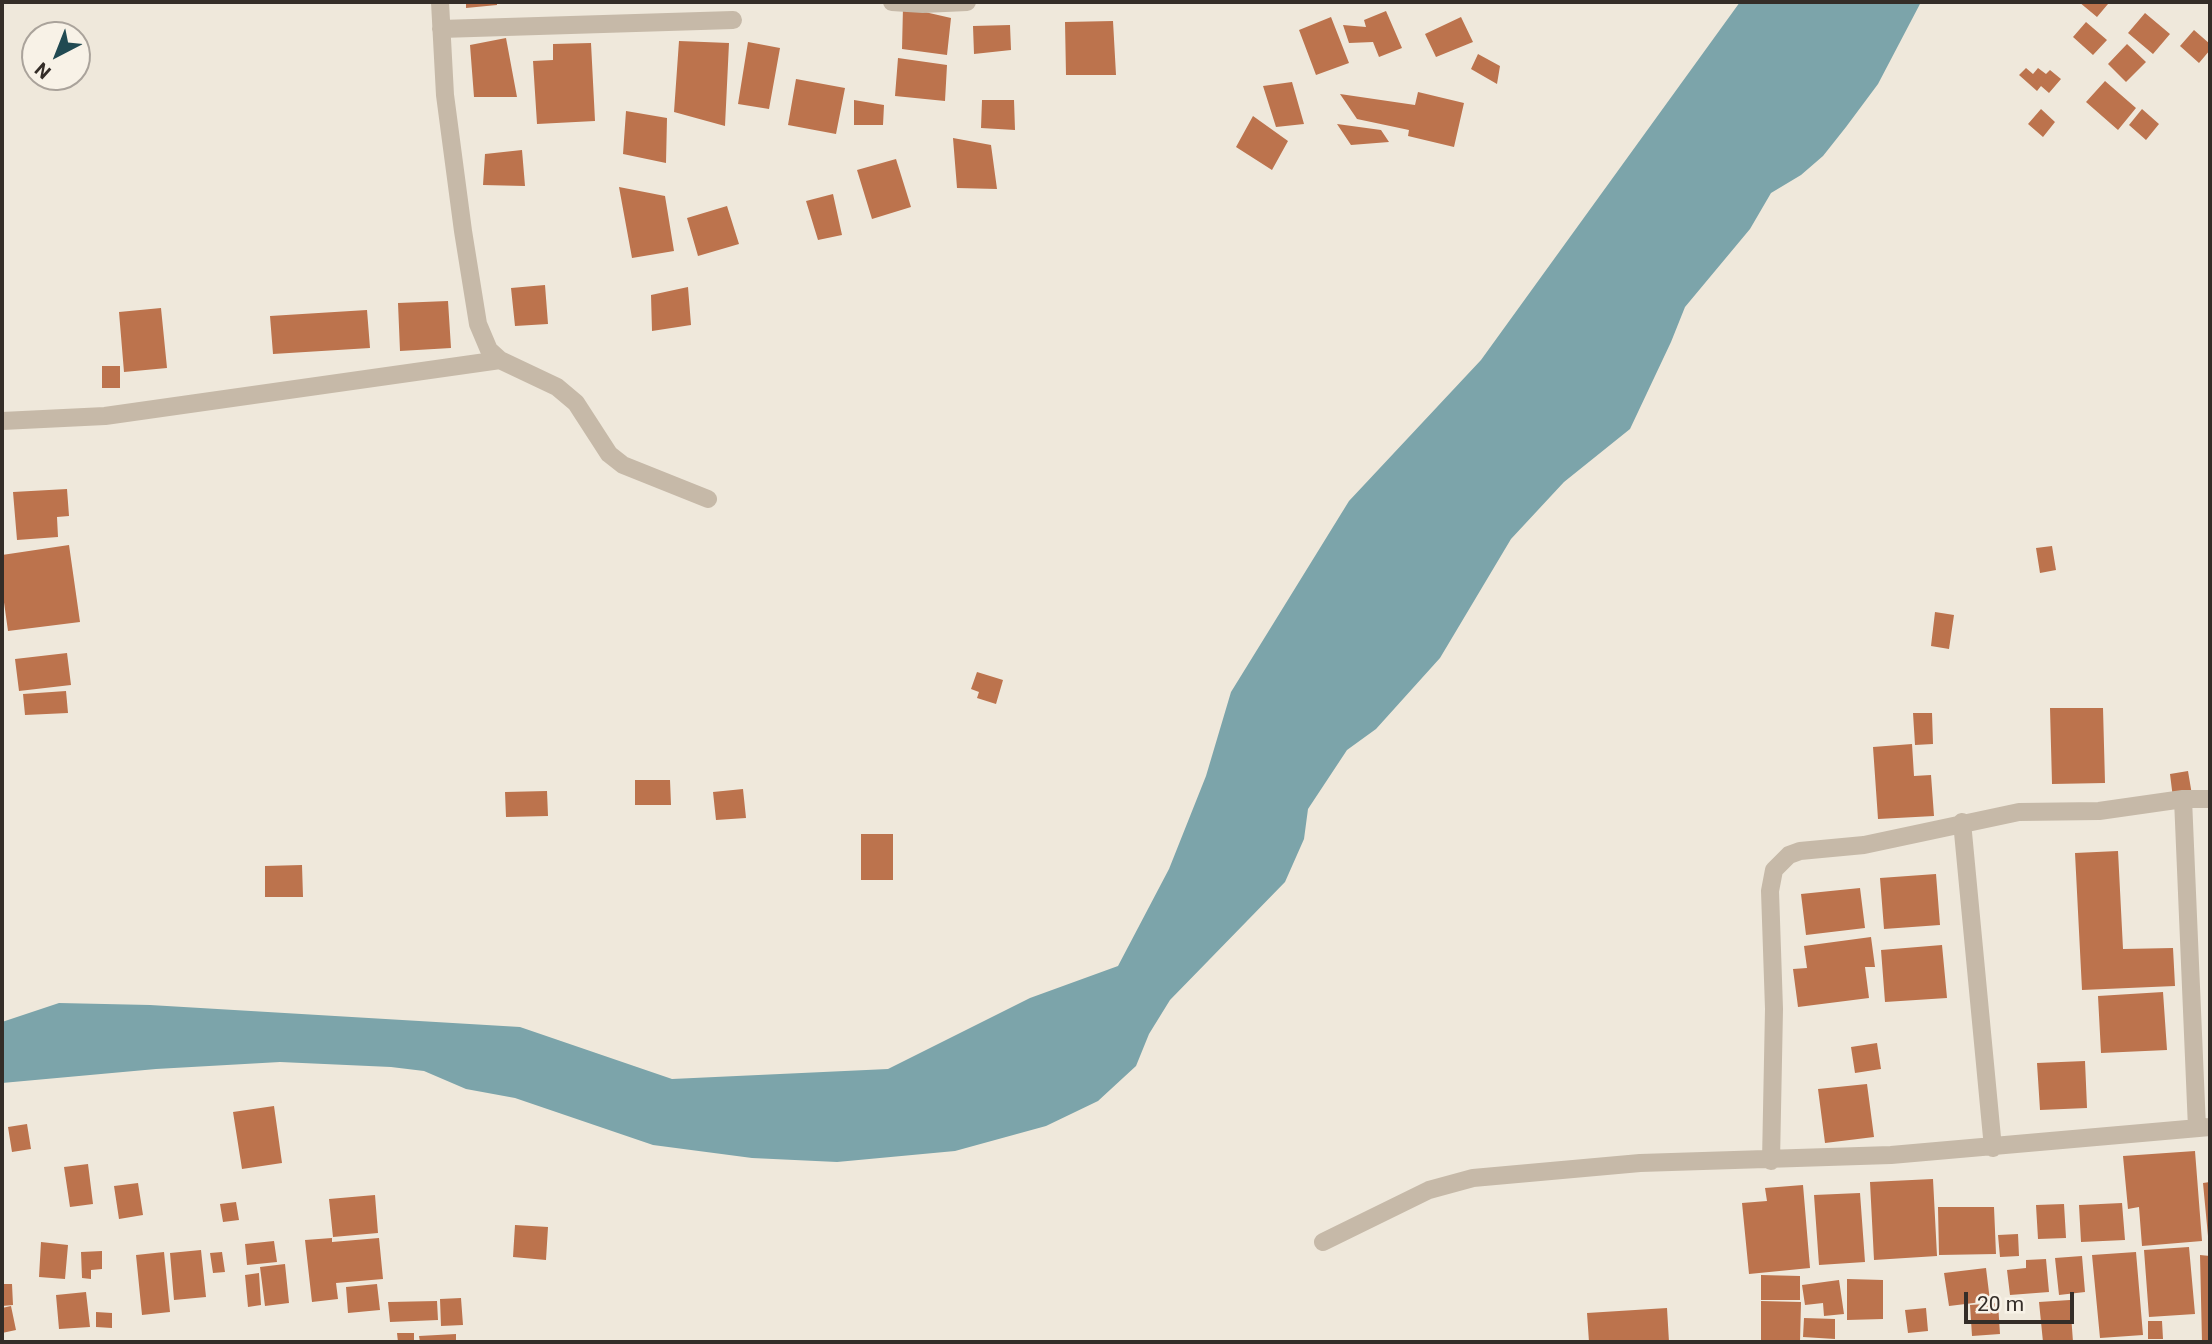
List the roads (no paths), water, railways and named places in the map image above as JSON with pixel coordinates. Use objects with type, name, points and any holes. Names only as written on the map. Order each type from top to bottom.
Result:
[{"type":"street","points":[[440,2],[445,95],[478,324],[489,350],[500,360],[557,387],[576,403],[609,454],[623,465],[708,499]]},
{"type":"street","points":[[892,2],[967,2]]},
{"type":"street","points":[[441,29],[733,20]]},
{"type":"street","points":[[2,421],[105,416],[500,360]]},
{"type":"street","points":[[1771,1161],[1774,1009],[1770,891],[1774,870],[1780,863],[1800,851],[1864,845],[2019,812],[2099,811],[2183,799],[2210,799]]},
{"type":"street","points":[[1323,1242],[1429,1190],[1473,1178],[1640,1163],[1771,1161],[1993,1148],[2203,1127],[2183,799]]},
{"type":"street","points":[[1962,822],[1993,1148]]},
{"type":"water","points":[[1740,2],[1921,2],[1878,84],[1846,127],[1823,156],[1801,175],[1771,193],[1750,229],[1685,307],[1630,429],[1564,482],[1511,539],[1440,658],[1376,729],[1347,750],[1308,809],[1304,839],[1285,882],[1170,1000],[1149,1034],[1136,1066],[1098,1101],[1046,1126],[955,1151],[837,1162],[752,1158],[653,1145],[515,1098],[466,1089],[424,1071],[391,1067],[280,1062],[156,1069],[2,1083],[2,1022],[59,1003],[150,1005],[520,1027],[672,1079],[888,1069],[1030,998],[1118,966],[1169,869],[1206,776],[1231,692],[1349,501],[1481,360]]}]
